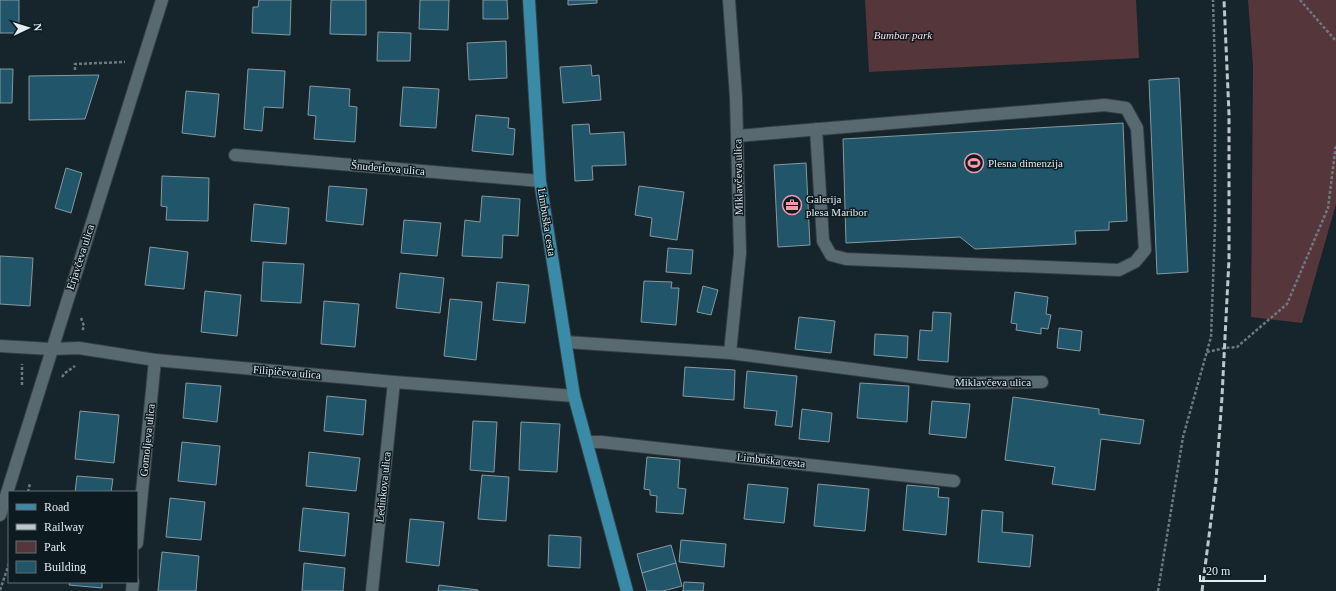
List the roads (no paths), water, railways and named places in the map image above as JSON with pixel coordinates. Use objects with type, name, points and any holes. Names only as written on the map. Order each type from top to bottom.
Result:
[{"type":"main road","name":"Limbuška cesta","points":[[529,0],[540,181],[574,396],[626,591]]},
{"type":"street","name":"Erjavčeva ulica","points":[[0,515],[162,0]]},
{"type":"street","name":"Miklavčeva ulica","points":[[729,0],[736,97],[740,253],[730,353]]},
{"type":"street","points":[[737,136],[816,129],[1104,105],[1126,108],[1137,128],[1145,250],[1135,262],[1119,270],[846,258],[831,255],[823,241],[816,129]]},
{"type":"street","name":"Šnuderlova ulica","points":[[235,155],[540,181]]},
{"type":"street","name":"Miklavčeva ulica","points":[[566,342],[730,353],[959,383],[1042,382]]},
{"type":"street","name":"Filipičeva ulica","points":[[0,346],[51,349],[79,348],[155,360],[394,382],[574,396]]},
{"type":"street","name":"Gomoljeva ulica","points":[[138,534],[155,360]]},
{"type":"street","name":"Ledinkova ulica","points":[[372,591],[394,382]]},
{"type":"street","name":"Limbuška cesta","points":[[587,442],[617,443],[954,482]]},
{"type":"railway","points":[[1202,591],[1216,481],[1229,259],[1229,114],[1224,0]]},
{"type":"place","name":"Plesna dimenzija","points":[[974,163]]},
{"type":"place","name":"Galerija plesa Maribor","points":[[792,205]]},
{"type":"park label","name":"Bumbar park","points":[[903,35]]}]
